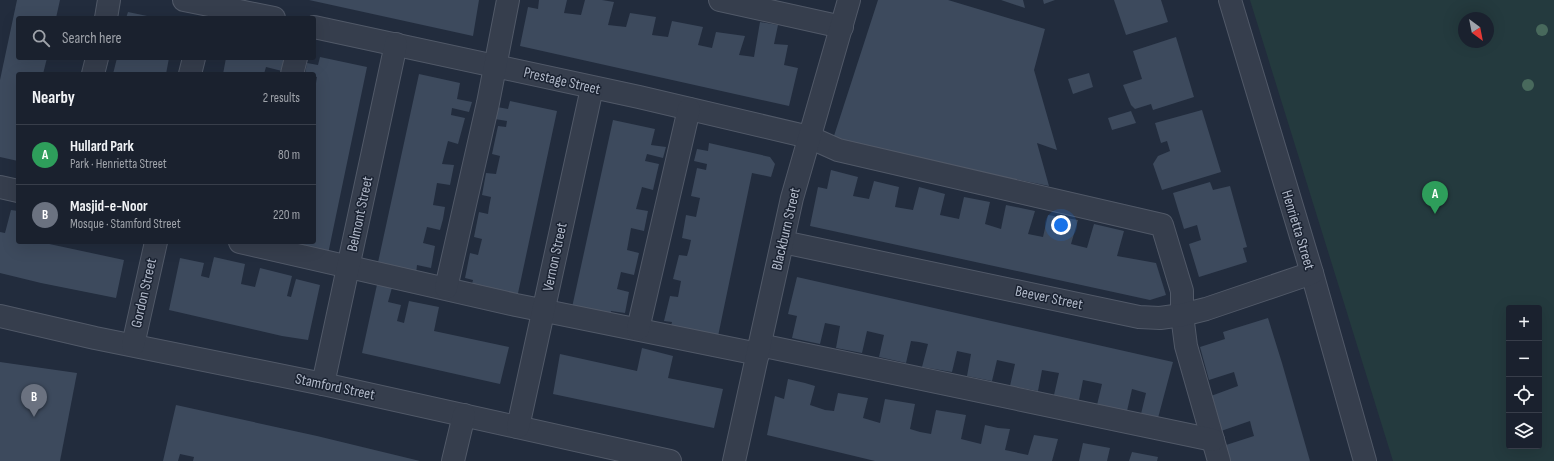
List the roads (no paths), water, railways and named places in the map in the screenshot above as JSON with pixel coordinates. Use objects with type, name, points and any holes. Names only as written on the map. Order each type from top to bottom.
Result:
[{"type":"street","points":[[106,16],[109,0]]},
{"type":"street","points":[[446,288],[496,66],[508,0]]},
{"type":"street","points":[[720,0],[842,27]]},
{"type":"street","name":"Blackburn Street","points":[[734,461],[792,198],[850,0]]},
{"type":"street","name":"Henrietta Street","points":[[1230,0],[1312,273],[1365,461]]},
{"type":"street","points":[[197,8],[264,11]]},
{"type":"street","name":"Prestage Street","points":[[316,27],[639,97],[809,137],[838,150],[1162,225],[1182,291],[1182,315]]},
{"type":"street","name":"Belmont Street","points":[[323,384],[396,44]]},
{"type":"street","points":[[94,72],[96,60]]},
{"type":"street","points":[[190,72],[194,60]]},
{"type":"street","points":[[292,72],[296,60]]},
{"type":"street","name":"Vernon Street","points":[[518,427],[592,88]]},
{"type":"street","points":[[638,329],[689,109]]},
{"type":"street","points":[[0,187],[16,191]]},
{"type":"street","name":"Beever Street","points":[[783,242],[1139,317],[1160,318],[1182,315],[1206,309],[1312,273]]},
{"type":"street","name":"Gordon Street","points":[[133,345],[156,244]]},
{"type":"street","points":[[256,244],[543,310],[638,329],[759,349],[1213,440]]},
{"type":"street","points":[[1182,315],[1186,346],[1219,461]]},
{"type":"street","name":"Stamford Street","points":[[0,316],[95,338],[426,406],[464,416],[670,461]]},
{"type":"street","points":[[453,461],[464,416]]},
{"type":"place","name":"Hullard Park","points":[[1435,214]]},
{"type":"place","name":"Masjid-e-Noor","points":[[34,417]]}]
